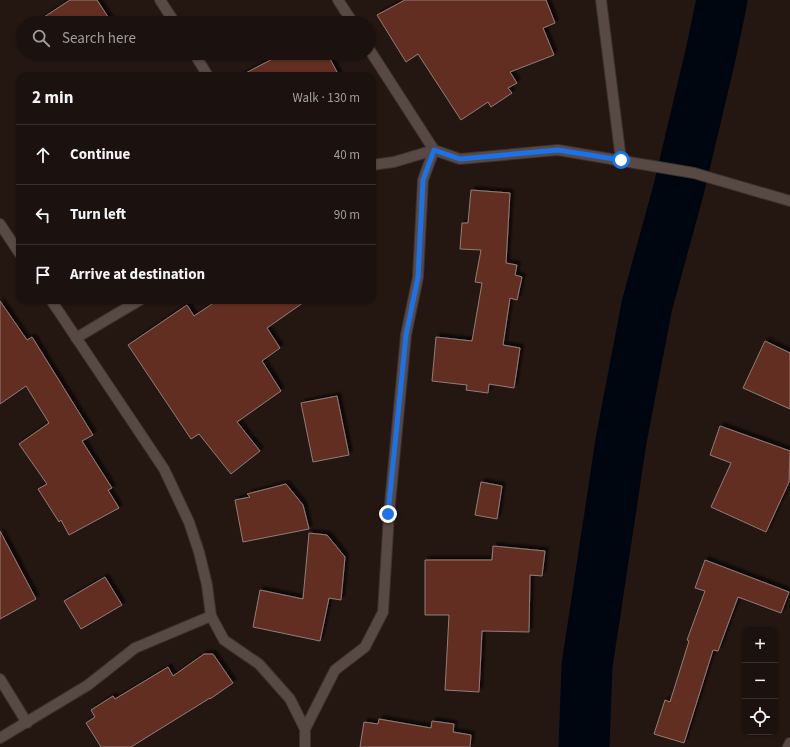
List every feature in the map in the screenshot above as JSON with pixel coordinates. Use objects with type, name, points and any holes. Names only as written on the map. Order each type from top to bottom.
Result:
[{"type":"street","points":[[160,0],[170,16]]},
{"type":"street","points":[[338,0],[348,16]]},
{"type":"street","points":[[601,0],[621,160]]},
{"type":"street","points":[[198,60],[206,72]]},
{"type":"street","points":[[376,60],[434,150]]},
{"type":"street","points":[[305,729],[335,670],[366,646],[383,612],[391,485],[406,335],[418,277],[423,180],[434,150]]},
{"type":"street","points":[[376,164],[394,162],[434,150],[460,159],[558,150],[694,173],[790,201]]},
{"type":"street","points":[[0,224],[16,248]]},
{"type":"street","points":[[54,304],[164,469],[189,522],[199,552],[207,585],[211,616],[224,640],[258,664],[290,699],[305,729],[305,747]]},
{"type":"street","points":[[76,338],[133,304]]},
{"type":"street","points":[[0,738],[88,685],[135,648],[211,616]]},
{"type":"street","points":[[0,679],[27,723]]},
{"type":"street","points":[[788,747],[790,743]]},
{"type":"building","points":[[70,0],[97,0],[107,16],[46,16]]},
{"type":"building","points":[[405,0],[546,0],[555,23],[543,28],[554,55],[510,72],[517,83],[508,88],[512,93],[491,107],[488,102],[461,120],[418,54],[406,62],[377,15]]},
{"type":"building","points":[[271,60],[331,60],[337,72],[248,72]]},
{"type":"building","points":[[471,190],[510,193],[506,263],[517,265],[515,275],[522,277],[517,300],[510,298],[503,345],[520,348],[514,388],[489,384],[488,393],[466,390],[467,385],[432,381],[436,337],[472,341],[482,283],[475,282],[481,250],[460,249],[462,223],[468,223]]},
{"type":"building","points":[[0,301],[27,340],[32,337],[93,435],[82,441],[112,488],[108,490],[119,508],[69,535],[61,520],[59,522],[38,489],[47,484],[19,444],[49,423],[26,386],[0,404]]},
{"type":"building","points":[[212,304],[301,304],[267,328],[280,348],[262,361],[281,391],[237,422],[260,451],[231,474],[199,434],[191,439],[128,345],[187,305],[194,316]]},
{"type":"building","points":[[765,341],[790,353],[790,409],[743,388]]},
{"type":"building","points":[[337,396],[349,455],[313,462],[301,403]]},
{"type":"building","points":[[720,426],[790,451],[789,482],[766,532],[711,507],[731,463],[710,455]]},
{"type":"building","points":[[481,482],[502,486],[497,519],[475,515]]},
{"type":"building","points":[[286,484],[303,505],[309,529],[243,542],[235,500],[250,497],[247,494]]},
{"type":"building","points":[[0,531],[36,599],[0,619]]},
{"type":"building","points":[[309,533],[327,535],[345,557],[341,600],[329,598],[320,641],[253,627],[260,590],[303,599]]},
{"type":"building","points":[[493,546],[545,551],[542,576],[530,575],[529,632],[482,631],[479,692],[445,690],[449,615],[425,615],[425,560],[492,560]]},
{"type":"building","points":[[705,560],[789,592],[781,613],[738,597],[718,651],[713,650],[684,743],[654,734],[665,700],[670,702],[689,641],[687,640],[705,591],[695,588]]},
{"type":"building","points":[[105,577],[122,605],[81,629],[64,601]]},
{"type":"building","points":[[204,654],[213,654],[233,683],[210,699],[131,747],[101,747],[86,723],[95,717],[91,710],[113,696],[115,699],[168,667],[173,676]]},
{"type":"building","points":[[379,719],[431,728],[432,721],[454,724],[453,732],[471,735],[470,747],[360,747],[364,722],[378,724]]},
{"type":"waterway","points":[[584,747],[587,666],[621,441],[647,305],[679,188],[722,0]]},
{"type":"route","points":[[388,514],[406,335],[418,277],[423,180],[434,150],[460,159],[558,150],[621,160]]}]
